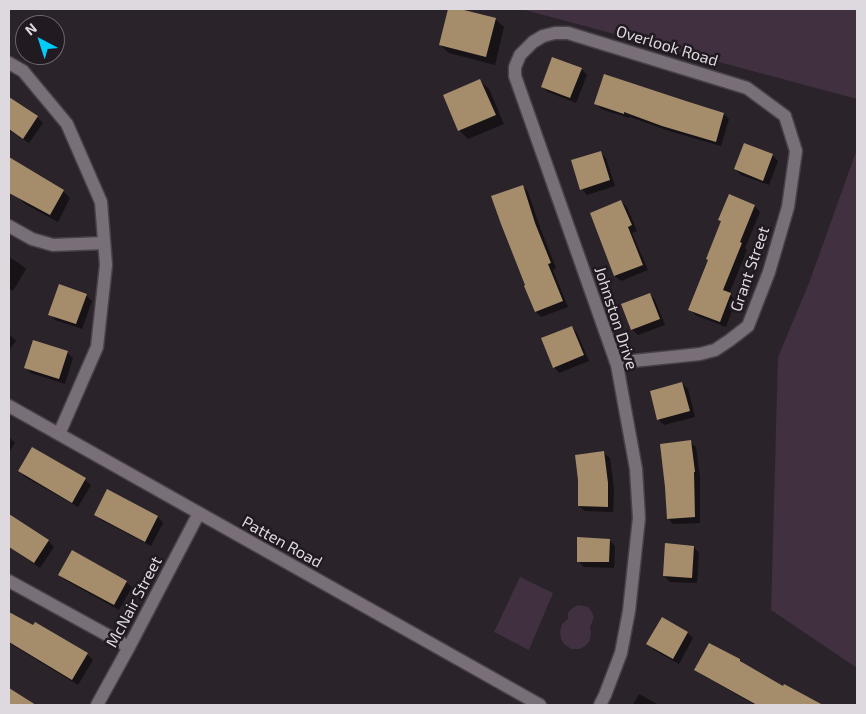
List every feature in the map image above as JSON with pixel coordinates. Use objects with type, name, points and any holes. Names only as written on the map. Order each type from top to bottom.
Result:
[{"type":"street","name":"Overlook Road","points":[[533,42],[543,36],[555,33],[568,33],[747,88],[785,116]]},
{"type":"street","name":"Johnston Drive","points":[[533,42],[520,54],[515,67],[515,76],[617,365],[636,469],[639,518],[629,611],[621,653],[606,695],[600,705]]},
{"type":"street","points":[[9,63],[23,71],[67,124],[101,202],[106,264],[97,347],[59,434]]},
{"type":"street","name":"Grant Street","points":[[617,365],[633,361],[700,354],[715,350],[748,326],[769,272],[788,207],[796,151],[785,116]]},
{"type":"street","points":[[9,226],[32,239],[53,245],[104,244]]},
{"type":"street","name":"Patten Road","points":[[9,406],[540,705]]},
{"type":"street","name":"McNair Street","points":[[97,705],[198,513]]},
{"type":"street","points":[[9,580],[129,647]]},
{"type":"shaded area","points":[[521,9],[857,9],[857,99]]},
{"type":"shaded area","points":[[857,149],[857,668],[771,610],[778,357],[809,283]]},
{"type":"shaded area","points":[[520,577],[553,593],[529,650],[494,632]]},
{"type":"shaded area","points":[[578,605],[588,607],[594,618],[590,627],[589,642],[580,649],[571,649],[564,644],[560,631],[562,624],[568,619],[568,613]]},
{"type":"building","points":[[448,9],[460,9],[496,18],[486,57],[439,45]]},
{"type":"building","points":[[552,57],[582,68],[570,98],[541,87]]},
{"type":"building","points":[[604,74],[724,113],[716,142],[594,104]]},
{"type":"building","points":[[480,79],[496,115],[458,131],[443,95]]},
{"type":"building","points":[[9,97],[38,116],[23,139],[9,129]]},
{"type":"building","points":[[744,143],[773,154],[763,181],[734,169]]},
{"type":"building","points":[[601,151],[610,180],[580,190],[571,160]]},
{"type":"building","points":[[9,157],[64,190],[50,215],[9,193]]},
{"type":"building","points":[[523,185],[535,223],[551,263],[548,264],[563,301],[535,312],[491,196]]},
{"type":"building","points":[[729,194],[755,205],[723,290],[731,293],[720,322],[688,310],[708,260],[706,259],[721,221],[718,220]]},
{"type":"building","points":[[621,200],[632,225],[628,227],[643,265],[614,276],[590,213]]},
{"type":"building","points":[[59,284],[87,294],[76,324],[48,315]]},
{"type":"building","points":[[650,293],[660,319],[631,330],[621,304]]},
{"type":"building","points":[[572,326],[584,355],[553,368],[541,338]]},
{"type":"building","points":[[33,340],[68,351],[59,379],[24,368]]},
{"type":"building","points":[[682,382],[690,411],[657,420],[650,391]]},
{"type":"building","points":[[691,440],[695,472],[695,517],[667,519],[660,444]]},
{"type":"building","points":[[32,447],[86,478],[72,503],[18,471]]},
{"type":"building","points":[[604,451],[608,483],[608,507],[578,506],[578,480],[575,455]]},
{"type":"building","points":[[107,489],[158,516],[145,542],[94,515]]},
{"type":"building","points":[[9,514],[49,540],[34,563],[9,547]]},
{"type":"building","points":[[577,537],[610,539],[609,562],[577,562]]},
{"type":"building","points":[[665,543],[694,546],[692,578],[663,576]]},
{"type":"building","points":[[72,550],[127,581],[114,605],[58,575]]},
{"type":"building","points":[[9,612],[33,625],[35,622],[88,653],[72,680],[9,642]]},
{"type":"building","points":[[662,617],[688,632],[673,659],[646,644]]},
{"type":"building","points":[[709,643],[740,659],[740,661],[783,686],[784,684],[823,705],[757,705],[694,670]]},
{"type":"building","points":[[9,688],[36,705],[9,705]]}]
